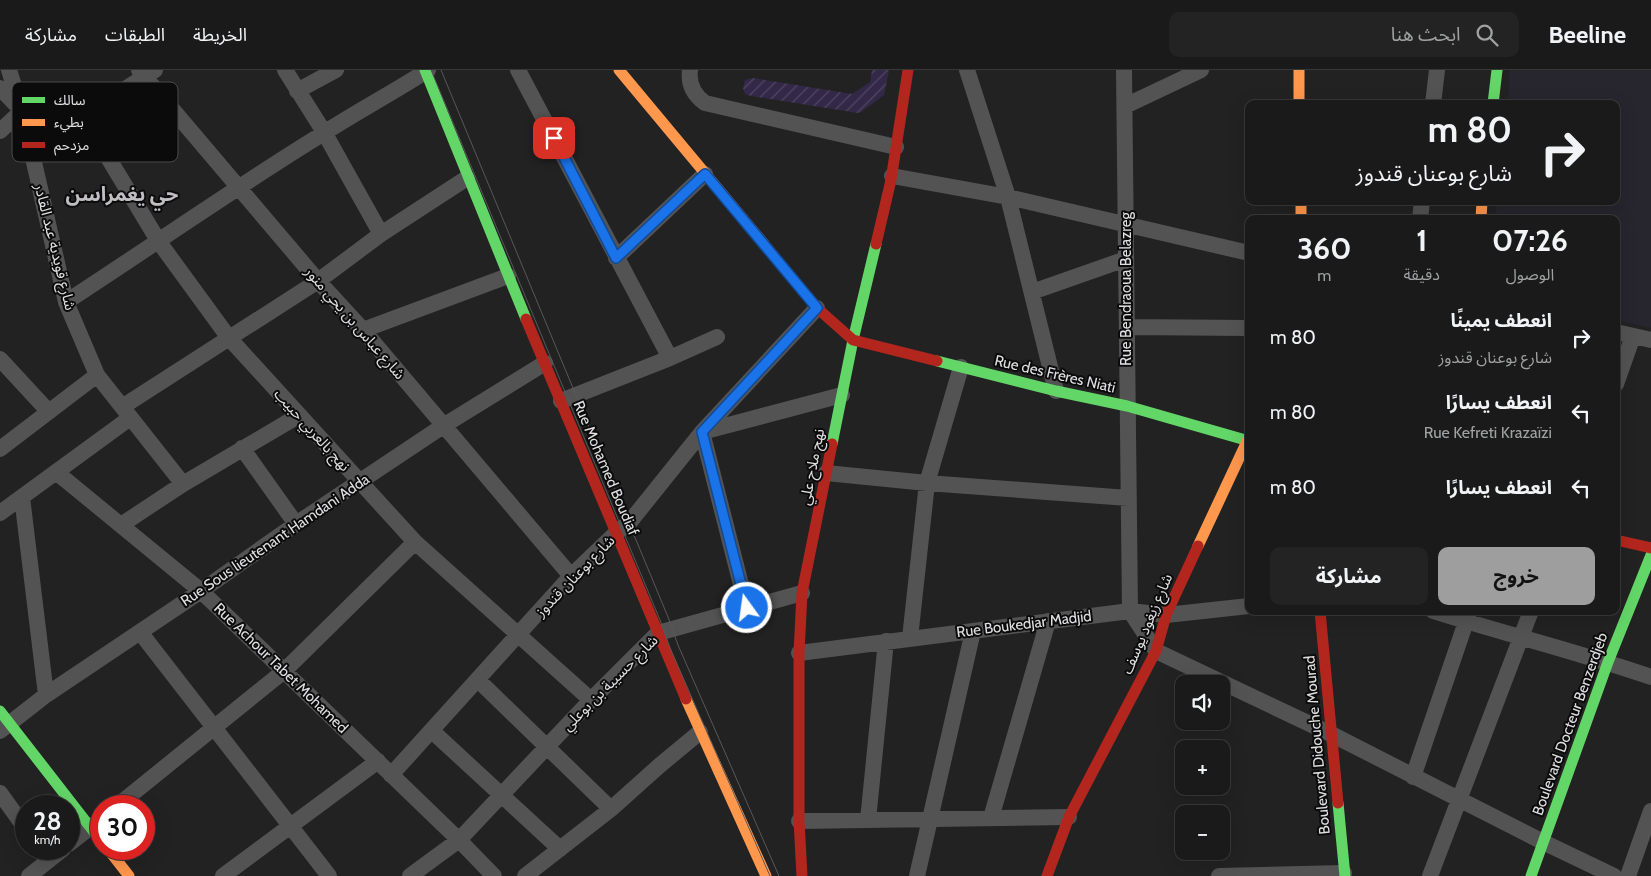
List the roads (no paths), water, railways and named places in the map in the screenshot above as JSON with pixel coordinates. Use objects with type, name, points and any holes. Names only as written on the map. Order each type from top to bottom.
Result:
[{"type":"main road","points":[[619,70],[817,308],[854,340]]},
{"type":"main road","name":"نهج ملاح علي","points":[[802,876],[799,821],[799,653],[802,593],[842,395],[892,176],[908,70]]},
{"type":"main road","points":[[1299,70],[1299,100]]},
{"type":"main road","points":[[1493,100],[1497,70]]},
{"type":"main road","name":"Rue Mohamed Boudiaf","points":[[426,71],[508,276],[658,633],[700,732],[766,876]]},
{"type":"main road","name":"Rue des Frères Niati","points":[[854,340],[1056,391],[1127,406],[1245,438]]},
{"type":"main road","name":"شارع زيغود يوسف","points":[[1047,876],[1070,816],[1156,651],[1166,615],[1245,445]]},
{"type":"main road","points":[[1620,541],[1651,548]]},
{"type":"main road","name":"Boulevard Docteur Benzerdjeb","points":[[1531,876],[1608,662],[1651,555]]},
{"type":"main road","name":"Boulevard Didouche Mourad","points":[[1320,615],[1344,874]]},
{"type":"main road","points":[[3,722],[90,816]]},
{"type":"main road","points":[[117,860],[129,876]]},
{"type":"street","name":"شارع قويدية عبد القادر","points":[[9,70],[13,82]]},
{"type":"street","points":[[284,70],[324,132],[381,234]]},
{"type":"street","points":[[296,90],[336,70]]},
{"type":"street","points":[[518,70],[670,358]]},
{"type":"street","points":[[690,70],[692,90],[698,98],[706,103],[896,147]]},
{"type":"street","points":[[967,70],[1008,197],[1056,391]]},
{"type":"street","name":"Rue Bendraoua Belazreg","points":[[1124,70],[1130,611]]},
{"type":"street","points":[[1125,106],[1201,70]]},
{"type":"street","points":[[1433,100],[1437,70]]},
{"type":"street","points":[[66,302],[160,242],[238,187],[324,132],[426,71]]},
{"type":"street","points":[[132,82],[147,72]]},
{"type":"street","name":"شارع عباس بن يحي منور","points":[[147,72],[155,82]]},
{"type":"street","points":[[0,88],[12,101]]},
{"type":"street","name":"شارع عباس بن يحي منور","points":[[178,111],[238,187],[318,281],[363,330],[571,576]]},
{"type":"street","points":[[0,131],[12,120]]},
{"type":"street","name":"شارع قويدية عبد القادر","points":[[34,162],[66,302],[97,375],[183,484]]},
{"type":"street","name":"نهج بالعربي حبيب","points":[[111,162],[160,242],[229,338],[298,416],[415,542],[591,700]]},
{"type":"street","points":[[616,258],[705,174]]},
{"type":"street","points":[[892,176],[1008,197],[1245,252]]},
{"type":"street","points":[[0,513],[56,472],[126,413],[229,338],[318,281],[381,234],[468,178]]},
{"type":"street","points":[[1032,292],[1126,259]]},
{"type":"street","points":[[363,330],[508,276]]},
{"type":"street","name":"شارع بوعنان قندوز","points":[[391,775],[571,576],[617,532],[630,523],[702,432],[817,308]]},
{"type":"street","points":[[1127,327],[1245,328]]},
{"type":"street","points":[[1620,333],[1651,340]]},
{"type":"street","points":[[1620,373],[1633,336]]},
{"type":"street","points":[[561,401],[670,358],[716,337]]},
{"type":"street","points":[[0,359],[49,412]]},
{"type":"street","name":"Rue Sous lieutenant Hamdani Adda","points":[[3,722],[201,591],[296,524],[443,426],[545,363]]},
{"type":"street","points":[[910,638],[927,483],[961,367]]},
{"type":"street","points":[[0,449],[97,375]]},
{"type":"street","points":[[747,608],[702,432],[842,395]]},
{"type":"street","points":[[122,525],[183,484],[298,416]]},
{"type":"street","points":[[242,448],[296,524]]},
{"type":"street","name":"Rue Achour Tabet Mohamed","points":[[56,472],[201,591],[494,876]]},
{"type":"street","points":[[826,473],[927,483],[1128,498]]},
{"type":"street","points":[[22,498],[46,695]]},
{"type":"street","points":[[131,795],[284,672],[415,542]]},
{"type":"street","name":"شارع حسيبة بن بوعلي","points":[[410,876],[459,840],[591,700],[658,633],[802,593]]},
{"type":"street","name":"Rue Boukedjar Madjid","points":[[799,653],[1130,611],[1166,615],[1245,606]]},
{"type":"street","points":[[1130,611],[1156,651],[1331,734],[1413,777],[1614,876]]},
{"type":"street","points":[[1430,876],[1530,615]]},
{"type":"street","points":[[1413,777],[1468,616],[1521,639],[1608,662],[1651,677]]},
{"type":"street","points":[[991,818],[1048,621]]},
{"type":"street","points":[[917,876],[972,631]]},
{"type":"street","points":[[140,632],[329,876]]},
{"type":"street","points":[[868,820],[886,641]]},
{"type":"street","points":[[478,680],[611,808]]},
{"type":"street","points":[[432,731],[560,849]]},
{"type":"street","points":[[525,876],[611,808],[700,732]]},
{"type":"street","points":[[223,876],[378,762]]},
{"type":"street","points":[[0,793],[15,814]]},
{"type":"street","points":[[1628,876],[1651,811]]},
{"type":"street","points":[[799,821],[1070,816]]},
{"type":"street","points":[[80,835],[90,828]]},
{"type":"street","points":[[29,876],[41,860]]},
{"type":"street","points":[[1219,876],[1344,874]]},
{"type":"tram line","points":[[431,70],[670,648],[770,876]]},
{"type":"tram line","points":[[441,70],[678,645],[779,876]]},
{"type":"district","name":"حي يغمراسن","points":[[122,194]]}]
